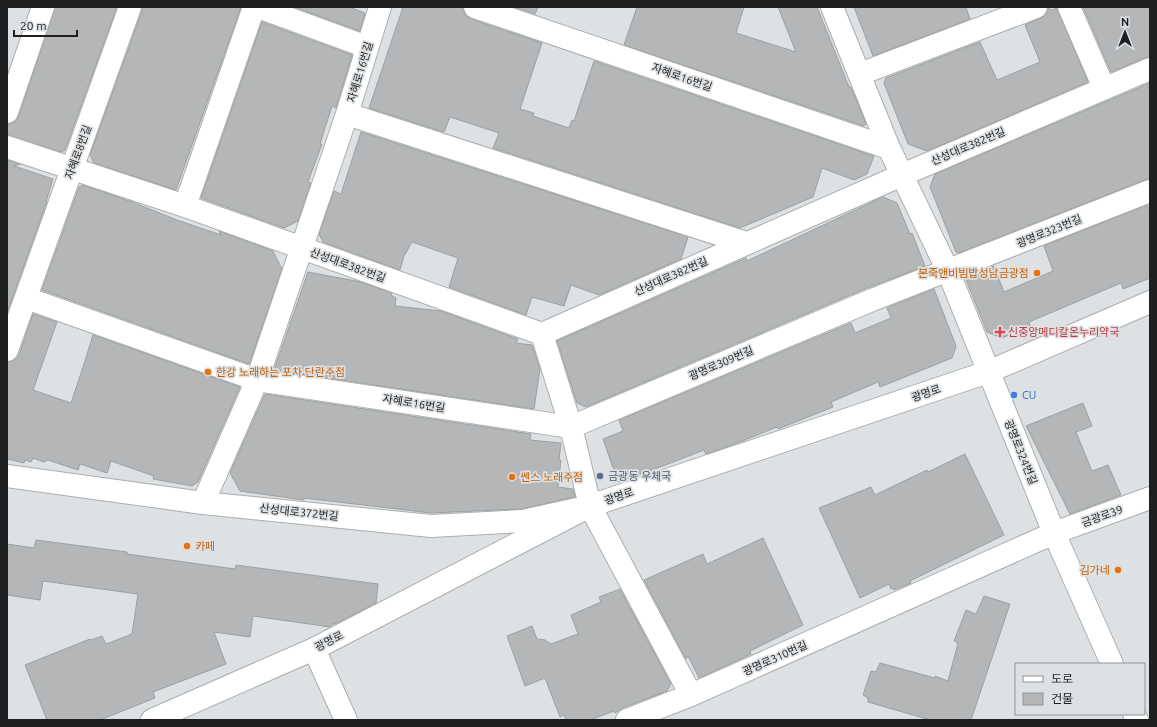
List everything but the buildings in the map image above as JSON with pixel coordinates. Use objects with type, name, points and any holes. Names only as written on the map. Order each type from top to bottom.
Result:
[{"type":"street","points":[[7,112],[43,7]]},
{"type":"street","name":"자혜로8번길","points":[[8,341],[26,298],[130,7]]},
{"type":"street","points":[[185,206],[254,7]]},
{"type":"street","points":[[258,7],[367,47]]},
{"type":"street","name":"자혜로16번길","points":[[203,503],[257,380],[347,114],[380,7]]},
{"type":"street","points":[[832,7],[889,148],[948,271],[988,372]]},
{"type":"street","points":[[860,74],[1036,7]]},
{"type":"street","points":[[1069,7],[1104,88]]},
{"type":"street","name":"자혜로16번길","points":[[483,8],[889,148]]},
{"type":"street","name":"산성대로382번길","points":[[7,147],[72,170],[185,206],[542,334],[902,175],[1150,69]]},
{"type":"street","name":"자혜로16번길","points":[[347,114],[746,243]]},
{"type":"street","name":"광명로323번길","points":[[872,300],[1150,191]]},
{"type":"street","points":[[26,298],[257,380]]},
{"type":"street","name":"광명로309번길","points":[[571,427],[872,300]]},
{"type":"street","name":"광명로","points":[[152,720],[314,648],[590,506],[988,372],[1150,302]]},
{"type":"street","points":[[542,334],[571,427],[590,506],[691,695]]},
{"type":"street","name":"광명로324번길","points":[[988,372],[1054,533],[1112,663]]},
{"type":"street","name":"자혜로16번길","points":[[257,380],[571,427]]},
{"type":"street","name":"산성대로372번길","points":[[7,476],[203,503],[431,526],[523,521],[590,506]]},
{"type":"street","name":"금광로39","points":[[1054,533],[1150,498]]},
{"type":"street","name":"광명로310번길","points":[[627,720],[691,695],[1054,533]]},
{"type":"street","points":[[314,648],[346,720]]},
{"type":"place","name":"본죽앤비빔밥성남금광점","points":[[1037,273]]},
{"type":"place","name":"신중앙메디칼온누리약국","points":[[1000,332]]},
{"type":"place","name":"한강 노래하는 포차 단란주점","points":[[208,372]]},
{"type":"place","name":"CU","points":[[1014,395]]},
{"type":"place","name":"금광동 우체국","points":[[600,476]]},
{"type":"place","name":"쎈스 노래주점","points":[[512,477]]},
{"type":"place","name":"카페","points":[[187,546]]},
{"type":"place","name":"김가네","points":[[1118,570]]}]
